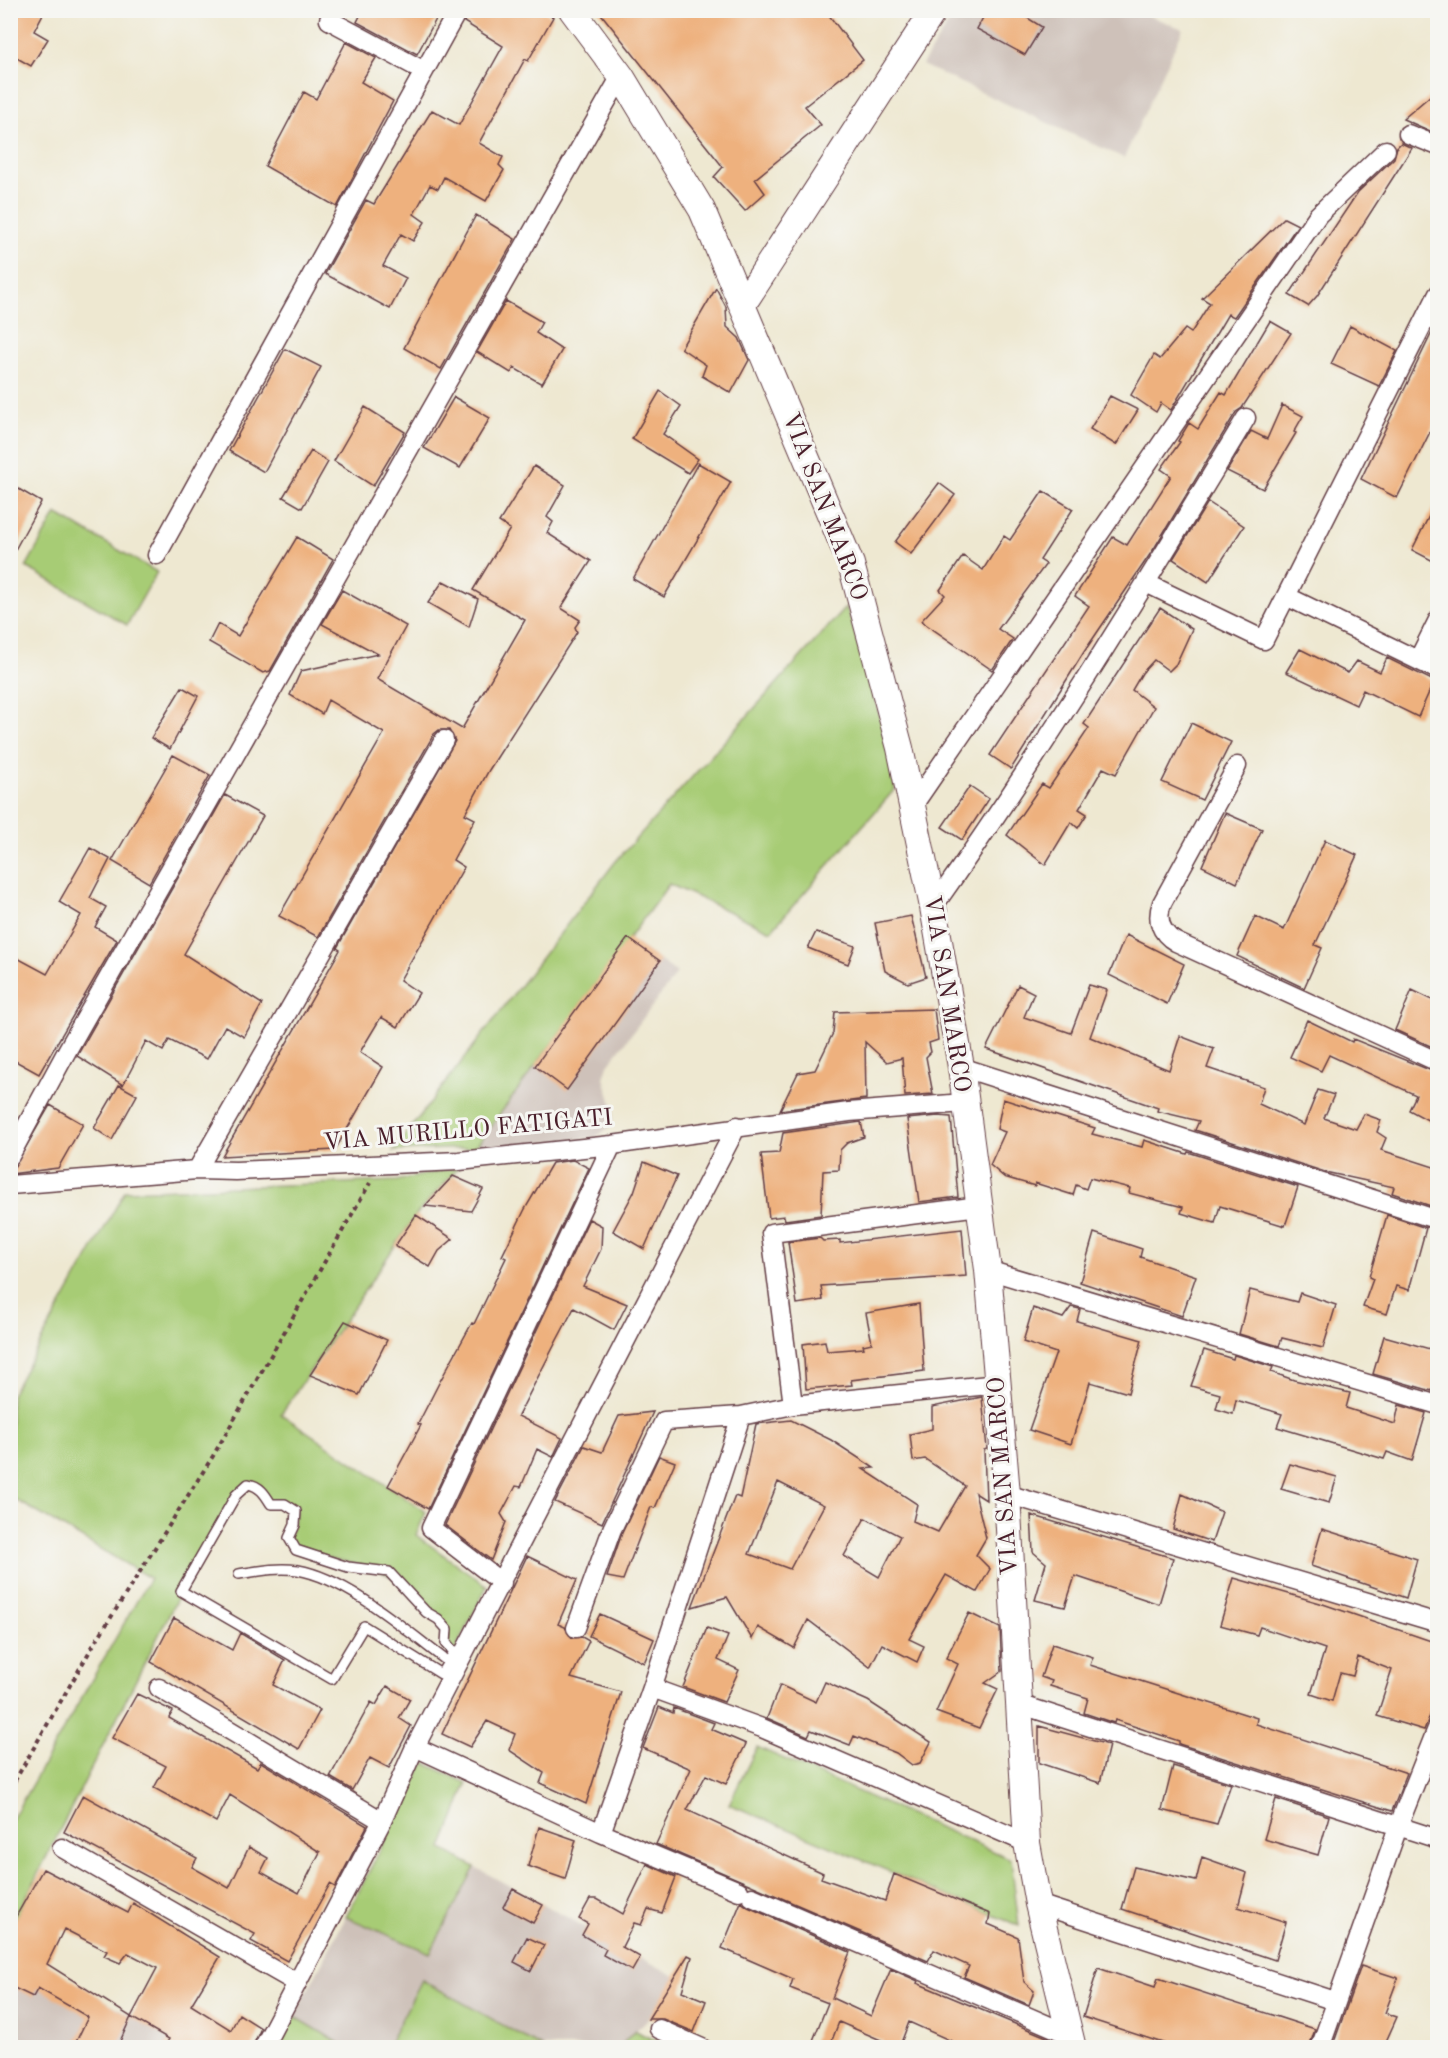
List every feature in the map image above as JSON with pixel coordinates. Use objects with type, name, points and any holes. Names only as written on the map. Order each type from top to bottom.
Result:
[{"type":"main road","name":"VIA SAN MARCO","points":[[572,10],[621,76],[702,210],[851,564],[900,748],[933,907],[961,1067],[988,1270],[1007,1494],[1027,1843],[1038,1904],[1070,2041]]},
{"type":"main road","points":[[743,304],[934,10]]},
{"type":"street","points":[[157,555],[458,10]]},
{"type":"street","points":[[329,20],[424,71]]},
{"type":"street","points":[[10,1156],[68,1049],[621,76]]},
{"type":"street","points":[[1408,134],[1437,146]]},
{"type":"street","points":[[912,807],[1318,215],[1386,150]]},
{"type":"street","points":[[1146,584],[1264,640],[1437,294]]},
{"type":"street","points":[[933,907],[982,838],[1146,584],[1246,418]]},
{"type":"street","points":[[1286,596],[1437,670]]},
{"type":"street","points":[[1418,660],[1437,620]]},
{"type":"street","points":[[197,1170],[444,740]]},
{"type":"street","points":[[1237,766],[1162,903],[1159,918],[1164,932],[1176,942],[1437,1062]]},
{"type":"street","points":[[961,1067],[1437,1220]]},
{"type":"street","name":"VIA MURILLO FATIGATI","points":[[10,1185],[197,1170],[236,1171],[459,1161],[612,1144],[849,1112],[964,1103]]},
{"type":"street","points":[[263,2048],[382,1821],[415,1747],[455,1667],[502,1583],[736,1126]]},
{"type":"street","points":[[502,1583],[431,1528],[612,1144]]},
{"type":"street","points":[[793,1405],[771,1233],[979,1206]]},
{"type":"street","points":[[988,1270],[1437,1405]]},
{"type":"street","points":[[576,1628],[612,1529],[664,1421],[741,1416],[793,1405],[998,1384]]},
{"type":"street","points":[[601,1833],[652,1688],[741,1416]]},
{"type":"street","points":[[1007,1494],[1437,1623]]},
{"type":"street","points":[[159,1688],[382,1821]]},
{"type":"street","points":[[652,1688],[762,1728],[1027,1843]]},
{"type":"street","points":[[1018,1704],[1437,1839]]},
{"type":"street","points":[[1320,2048],[1398,1827],[1437,1725]]},
{"type":"street","points":[[415,1747],[601,1833],[746,1894],[1070,2041]]},
{"type":"street","points":[[62,1848],[297,1983]]},
{"type":"street","points":[[1038,1904],[1335,2001]]},
{"type":"street","points":[[659,2030],[702,2048]]},
{"type":"lane","points":[[248,1484],[255,1485],[264,1492],[271,1504],[285,1504],[296,1511],[295,1526],[289,1538],[296,1550],[348,1567],[389,1572],[426,1612],[438,1618],[447,1629],[446,1643],[454,1652],[441,1674],[364,1626],[332,1679],[182,1591],[236,1495],[248,1484]]},
{"type":"lane","points":[[238,1574],[278,1568],[299,1570],[321,1577],[389,1617],[455,1667]]},
{"type":"path","points":[[10,1789],[91,1649],[213,1456],[381,1165]]},
{"type":"shaded area","points":[[956,11],[1137,11],[1183,29],[1124,158],[922,65]]},
{"type":"shaded area","points":[[628,938],[677,973],[608,1065],[604,1078],[614,1110],[612,1125],[596,1137],[473,1150]]},
{"type":"shaded area","points":[[475,1867],[675,1976],[648,2019],[619,2047],[542,2047],[422,1980],[387,2047],[346,2047],[294,2016],[346,1917],[430,1953]]},
{"type":"shaded area","points":[[10,1942],[84,1988],[184,2047],[11,2047]]},
{"type":"green space","points":[[56,514],[157,572],[127,625],[26,567]]},
{"type":"green space","points":[[846,607],[874,696],[895,789],[771,931],[669,884],[475,1148],[393,1151],[616,861]]},
{"type":"green space","points":[[459,1167],[416,1215],[281,1414],[426,1512],[416,1535],[487,1586],[454,1652],[446,1643],[447,1629],[399,1580],[375,1569],[296,1550],[289,1538],[296,1511],[271,1504],[255,1485],[239,1494],[181,1591],[11,1927],[11,1821],[150,1578],[11,1497],[11,1395],[125,1191],[396,1181]]},
{"type":"green space","points":[[757,1747],[1011,1859],[1019,1926],[729,1804]]},
{"type":"green space","points":[[424,1763],[467,1783],[442,1849],[475,1867],[430,1953],[346,1917]]},
{"type":"green space","points":[[422,1980],[542,2047],[387,2047]]},
{"type":"green space","points":[[294,2016],[346,2047],[276,2047]]},
{"type":"green space","points":[[635,2031],[669,2047],[619,2047]]},
{"type":"building","points":[[10,10],[45,10],[34,31],[48,39],[31,66],[10,54]]},
{"type":"building","points":[[363,10],[441,10],[417,54],[357,22]]},
{"type":"building","points":[[469,10],[541,10],[553,17],[528,61],[525,59],[479,143],[503,157],[499,165],[504,170],[486,201],[444,177],[438,189],[430,185],[414,214],[425,222],[413,241],[401,234],[383,266],[406,278],[390,309],[325,274],[366,200],[374,204],[432,110],[459,125],[503,46],[464,22]]},
{"type":"building","points":[[598,10],[825,10],[863,60],[805,106],[821,125],[755,179],[765,193],[745,211],[714,177],[723,167]]},
{"type":"building","points":[[987,10],[1015,10],[1042,27],[1025,55],[977,29]]},
{"type":"building","points":[[346,42],[376,58],[361,82],[393,101],[337,207],[265,166],[304,92],[316,99]]},
{"type":"building","points":[[1437,90],[1437,134],[1403,119]]},
{"type":"building","points":[[1401,143],[1412,148],[1317,296],[1308,306],[1289,295],[1358,192],[1394,158],[1397,147]]},
{"type":"building","points":[[476,215],[515,239],[441,369],[404,348]]},
{"type":"building","points":[[1284,218],[1298,225],[1234,317],[1228,314],[1171,410],[1161,403],[1156,412],[1131,395],[1154,355],[1160,359],[1185,329],[1191,333],[1210,303],[1202,298]]},
{"type":"building","points":[[716,288],[726,307],[727,327],[739,338],[749,360],[731,393],[702,376],[706,365],[681,348]]},
{"type":"building","points":[[506,301],[542,322],[536,333],[562,350],[542,384],[514,368],[511,373],[477,352]]},
{"type":"building","points":[[1270,321],[1291,333],[1242,408],[1236,412],[1155,547],[1084,652],[1011,769],[990,755],[1089,606],[1075,596],[1113,537],[1127,545],[1171,476],[1161,469],[1180,442],[1178,441],[1189,423],[1198,429],[1221,392],[1226,395]]},
{"type":"building","points":[[1437,322],[1437,418],[1397,498],[1361,479]]},
{"type":"building","points":[[1350,326],[1397,351],[1379,386],[1331,364]]},
{"type":"building","points":[[285,349],[321,367],[264,472],[229,451]]},
{"type":"building","points":[[660,391],[681,406],[663,434],[698,459],[688,473],[632,439]]},
{"type":"building","points":[[1110,396],[1138,410],[1116,445],[1090,429]]},
{"type":"building","points":[[454,397],[490,418],[460,468],[424,448]]},
{"type":"building","points":[[1282,405],[1303,416],[1294,432],[1296,433],[1263,489],[1227,471],[1251,431],[1267,439]]},
{"type":"building","points":[[365,407],[405,432],[373,486],[334,461]]},
{"type":"building","points":[[311,451],[328,462],[302,508],[283,497]]},
{"type":"building","points":[[698,463],[731,482],[664,597],[633,579]]},
{"type":"building","points":[[534,466],[565,485],[547,517],[553,522],[547,533],[591,561],[561,608],[580,620],[575,627],[577,632],[489,770],[465,814],[475,819],[453,860],[464,867],[400,980],[419,993],[398,1027],[381,1017],[360,1052],[383,1067],[335,1150],[222,1156],[340,950],[337,948],[455,741],[449,730],[439,730],[434,734],[318,937],[279,916],[384,733],[328,700],[322,714],[290,695],[301,671],[378,654],[322,624],[342,590],[406,626],[377,679],[462,729],[525,620],[473,590],[510,529],[499,522]]},
{"type":"building","points":[[939,483],[955,495],[911,554],[895,542]]},
{"type":"building","points":[[10,484],[41,502],[10,559]]},
{"type":"building","points":[[1043,491],[1073,509],[1040,560],[1046,564],[998,629],[1013,639],[992,670],[921,621],[945,595],[940,590],[963,556],[983,570],[1004,536],[1010,540]]},
{"type":"building","points":[[1437,500],[1437,563],[1412,550]]},
{"type":"building","points":[[1208,502],[1244,526],[1208,582],[1173,559]]},
{"type":"building","points":[[297,537],[333,559],[270,671],[263,673],[209,642],[218,624],[238,636]]},
{"type":"building","points":[[443,581],[478,599],[469,627],[428,603]]},
{"type":"building","points":[[1160,608],[1192,629],[1176,664],[1169,671],[1154,660],[1142,673],[1132,690],[1154,707],[1116,774],[1103,768],[1079,809],[1087,814],[1078,828],[1071,822],[1045,865],[1007,835],[1042,784],[1049,788],[1089,728],[1084,724]]},
{"type":"building","points":[[1300,649],[1348,673],[1357,661],[1380,672],[1387,658],[1434,681],[1418,717],[1363,690],[1356,705],[1286,672]]},
{"type":"building","points":[[182,687],[198,696],[170,749],[151,738]]},
{"type":"building","points":[[1191,723],[1231,742],[1202,800],[1162,782]]},
{"type":"building","points":[[173,755],[210,775],[149,883],[112,861]]},
{"type":"building","points":[[970,786],[989,799],[962,840],[942,827]]},
{"type":"building","points":[[225,795],[263,816],[184,954],[262,1004],[244,1037],[225,1026],[207,1059],[169,1040],[163,1051],[146,1041],[123,1085],[77,1056]]},
{"type":"building","points":[[1225,813],[1262,829],[1237,883],[1202,866]]},
{"type":"building","points":[[1325,840],[1357,855],[1315,945],[1322,948],[1304,988],[1237,956],[1255,916],[1284,930]]},
{"type":"building","points":[[90,848],[110,859],[90,898],[106,907],[95,927],[117,940],[39,1074],[10,1058],[10,954],[47,974],[81,915],[59,902]]},
{"type":"building","points":[[911,916],[926,977],[908,983],[885,971],[875,923]]},
{"type":"building","points":[[816,932],[855,946],[848,964],[808,948]]},
{"type":"building","points":[[1126,935],[1184,964],[1167,1004],[1109,975]]},
{"type":"building","points":[[628,938],[660,961],[567,1090],[535,1066]]},
{"type":"building","points":[[1018,985],[1034,993],[1024,1017],[1071,1033],[1089,985],[1107,990],[1090,1037],[1169,1070],[1180,1036],[1214,1049],[1207,1068],[1264,1087],[1259,1104],[1304,1125],[1318,1090],[1334,1095],[1324,1118],[1356,1129],[1364,1114],[1381,1120],[1377,1132],[1386,1138],[1381,1150],[1437,1168],[1437,1208],[1392,1193],[1394,1187],[1325,1172],[1195,1130],[1199,1121],[1157,1111],[1158,1108],[986,1049]]},
{"type":"building","points":[[1412,990],[1437,1002],[1437,1049],[1395,1030]]},
{"type":"building","points":[[934,1009],[938,1040],[929,1043],[931,1052],[926,1057],[933,1094],[905,1096],[902,1058],[887,1062],[865,1042],[866,1099],[780,1110],[798,1073],[815,1070],[833,1033],[835,1012]]},
{"type":"building","points":[[1307,1020],[1352,1042],[1353,1039],[1437,1073],[1437,1125],[1409,1110],[1416,1095],[1329,1055],[1321,1071],[1290,1057]]},
{"type":"building","points":[[119,1085],[137,1095],[112,1140],[94,1128]]},
{"type":"building","points":[[1003,1099],[1095,1128],[1092,1134],[1142,1147],[1144,1140],[1298,1187],[1285,1226],[1220,1206],[1215,1223],[1181,1213],[1183,1207],[1129,1193],[1130,1188],[1090,1178],[1086,1189],[1076,1185],[1073,1195],[1035,1183],[1035,1186],[1004,1177],[990,1165],[1005,1132],[997,1129]]},
{"type":"building","points":[[50,1105],[83,1124],[58,1168],[10,1174]]},
{"type":"building","points":[[951,1117],[958,1197],[919,1202],[907,1119]]},
{"type":"building","points":[[861,1122],[864,1137],[847,1143],[840,1150],[839,1170],[823,1171],[821,1215],[785,1220],[784,1216],[769,1218],[761,1154],[779,1153],[783,1133]]},
{"type":"building","points":[[573,1160],[589,1168],[428,1509],[388,1486],[421,1425],[418,1424],[439,1383],[472,1323],[474,1324],[506,1258],[502,1256],[525,1209],[552,1163]]},
{"type":"building","points":[[644,1162],[677,1176],[644,1249],[613,1231],[634,1192]]},
{"type":"building","points":[[453,1176],[483,1189],[471,1211],[425,1206]]},
{"type":"building","points":[[416,1215],[453,1239],[439,1251],[430,1267],[395,1246]]},
{"type":"building","points":[[1387,1215],[1426,1228],[1409,1290],[1396,1286],[1387,1314],[1363,1307],[1373,1279],[1369,1277]]},
{"type":"building","points":[[589,1219],[602,1226],[601,1249],[583,1286],[627,1304],[614,1330],[574,1308],[557,1340],[518,1416],[562,1438],[553,1457],[537,1449],[521,1487],[516,1486],[501,1514],[506,1522],[491,1560],[445,1525]]},
{"type":"building","points":[[962,1229],[966,1276],[821,1286],[823,1300],[797,1304],[788,1242],[820,1238],[823,1241],[840,1240],[840,1243]]},
{"type":"building","points":[[1094,1233],[1142,1249],[1140,1257],[1196,1276],[1182,1316],[1080,1282]]},
{"type":"building","points":[[1250,1290],[1297,1302],[1300,1293],[1336,1305],[1323,1348],[1282,1338],[1279,1346],[1239,1334]]},
{"type":"building","points":[[919,1304],[924,1371],[851,1380],[852,1385],[806,1389],[803,1344],[825,1341],[827,1351],[864,1348],[863,1345],[872,1343],[866,1313]]},
{"type":"building","points":[[1071,1307],[1080,1309],[1077,1321],[1142,1340],[1128,1393],[1090,1382],[1071,1444],[1029,1430],[1056,1353],[1023,1342],[1033,1308],[1063,1318]]},
{"type":"building","points":[[345,1321],[387,1340],[359,1395],[310,1375]]},
{"type":"building","points":[[1384,1336],[1437,1351],[1437,1388],[1433,1387],[1432,1391],[1373,1374]]},
{"type":"building","points":[[1204,1350],[1233,1359],[1234,1355],[1273,1367],[1271,1372],[1294,1380],[1350,1393],[1346,1408],[1395,1424],[1399,1405],[1426,1413],[1412,1461],[1387,1452],[1384,1459],[1277,1427],[1282,1414],[1236,1400],[1233,1414],[1216,1409],[1220,1394],[1191,1386]]},
{"type":"building","points":[[982,1397],[987,1449],[984,1450],[986,1500],[975,1493],[986,1538],[976,1555],[990,1569],[977,1592],[946,1575],[909,1639],[924,1646],[917,1662],[882,1644],[870,1667],[808,1620],[794,1648],[758,1627],[752,1639],[727,1597],[692,1607],[735,1496],[740,1498],[756,1424],[791,1420],[831,1440],[874,1468],[863,1469],[917,1504],[913,1521],[938,1532],[965,1486],[925,1459],[913,1461],[910,1434],[932,1429],[932,1407]],"holes":[[[778,1482],[824,1505],[790,1569],[749,1554]],[[865,1518],[900,1536],[879,1577],[844,1556]]]},
{"type":"building","points":[[653,1412],[602,1523],[555,1502],[584,1446],[602,1452],[619,1416]]},
{"type":"building","points":[[659,1456],[675,1462],[655,1508],[651,1507],[623,1580],[607,1577],[622,1533]]},
{"type":"building","points":[[1290,1464],[1337,1477],[1329,1503],[1281,1489]]},
{"type":"building","points":[[1182,1494],[1222,1512],[1212,1542],[1173,1529]]},
{"type":"building","points":[[1031,1515],[1173,1558],[1159,1604],[1075,1576],[1065,1607],[1035,1600],[1046,1563],[1033,1552]]},
{"type":"building","points":[[1322,1529],[1417,1559],[1406,1598],[1311,1566]]},
{"type":"building","points":[[527,1556],[577,1580],[558,1624],[565,1627],[572,1638],[582,1637],[589,1641],[571,1678],[621,1692],[586,1804],[540,1783],[544,1773],[509,1750],[515,1734],[487,1721],[470,1747],[442,1734]]},
{"type":"building","points":[[1234,1578],[1320,1603],[1437,1643],[1437,1698],[1424,1730],[1377,1716],[1392,1670],[1358,1657],[1353,1676],[1340,1673],[1332,1701],[1311,1694],[1325,1649],[1260,1627],[1257,1635],[1220,1625]]},
{"type":"building","points":[[969,1613],[1000,1628],[1002,1671],[985,1683],[998,1689],[979,1728],[936,1712],[958,1664],[946,1658]]},
{"type":"building","points":[[600,1614],[654,1639],[644,1663],[589,1636]]},
{"type":"building","points":[[174,1618],[232,1650],[240,1633],[285,1660],[273,1685],[320,1710],[299,1749],[151,1662]]},
{"type":"building","points":[[707,1628],[728,1636],[718,1660],[739,1670],[724,1702],[683,1687]]},
{"type":"building","points":[[1052,1644],[1093,1657],[1090,1665],[1257,1718],[1256,1724],[1407,1773],[1392,1811],[1179,1744],[1179,1741],[1115,1720],[1114,1723],[1084,1713],[1088,1698],[1050,1686],[1052,1681],[1041,1677]]},
{"type":"building","points":[[825,1682],[868,1701],[931,1742],[920,1763],[912,1765],[896,1753],[854,1736],[850,1745],[811,1730],[808,1736],[767,1718],[780,1685],[816,1702]]},
{"type":"building","points":[[387,1686],[410,1699],[399,1718],[411,1726],[389,1768],[370,1758],[352,1790],[330,1777],[371,1702],[376,1705]]},
{"type":"building","points":[[137,1694],[173,1711],[169,1718],[257,1768],[261,1762],[367,1826],[335,1887],[330,1884],[287,1961],[251,1941],[255,1934],[64,1832],[83,1795],[197,1858],[192,1867],[229,1888],[249,1847],[268,1858],[261,1872],[299,1893],[320,1852],[230,1795],[216,1822],[154,1788],[166,1766],[112,1738]]},
{"type":"building","points":[[659,1707],[673,1713],[674,1708],[714,1723],[711,1729],[746,1744],[726,1784],[706,1775],[687,1810],[823,1873],[821,1878],[885,1901],[894,1874],[990,1914],[988,1924],[1018,1937],[1024,1982],[1034,1991],[1029,2005],[964,1977],[969,1966],[934,1950],[928,1961],[656,1844],[691,1769],[643,1748]]},
{"type":"building","points":[[1039,1726],[1109,1745],[1100,1783],[1039,1763]]},
{"type":"building","points":[[1173,1766],[1231,1784],[1217,1824],[1162,1810]]},
{"type":"building","points":[[1276,1799],[1329,1816],[1318,1855],[1264,1839]]},
{"type":"building","points":[[539,1827],[576,1840],[565,1879],[528,1866]]},
{"type":"building","points":[[1202,1857],[1247,1873],[1238,1907],[1286,1922],[1275,1960],[1122,1909],[1134,1867],[1196,1881]]},
{"type":"building","points":[[647,1864],[676,1877],[662,1913],[648,1909],[641,1925],[634,1923],[622,1947],[640,1957],[632,1971],[603,1955],[606,1949],[582,1935],[588,1924],[579,1919],[590,1899],[597,1899],[623,1914]]},
{"type":"building","points":[[43,1869],[128,1913],[133,1903],[220,1957],[191,2005],[231,2030],[239,2014],[261,2028],[252,2048],[164,2048],[169,2039],[131,2017],[117,2048],[73,2048],[88,2017],[38,1988],[33,1997],[10,1986],[10,1927]],"holes":[[[64,1929],[107,1951],[104,1956],[120,1963],[128,1953],[157,1968],[131,2017],[47,1964]]]},
{"type":"building","points":[[513,1889],[543,1905],[533,1923],[503,1907]]},
{"type":"building","points":[[741,1902],[850,1952],[832,1998],[871,2016],[891,1969],[918,1981],[917,1983],[1056,2041],[1057,2048],[967,2048],[909,2022],[899,2048],[880,2048],[883,2041],[839,2022],[829,2048],[810,2048],[828,2003],[790,1988],[793,1979],[722,1948]]},
{"type":"building","points":[[527,1937],[544,1945],[531,1971],[514,1962]]},
{"type":"building","points":[[688,1955],[692,1957],[682,1991],[706,2001],[694,2032],[663,2019],[648,2019]]},
{"type":"building","points":[[1361,1966],[1398,1978],[1385,2013],[1397,2017],[1383,2048],[1332,2048]]},
{"type":"building","points":[[1098,1968],[1155,1987],[1158,1978],[1315,2029],[1309,2048],[1178,2048],[1083,2017]]}]
